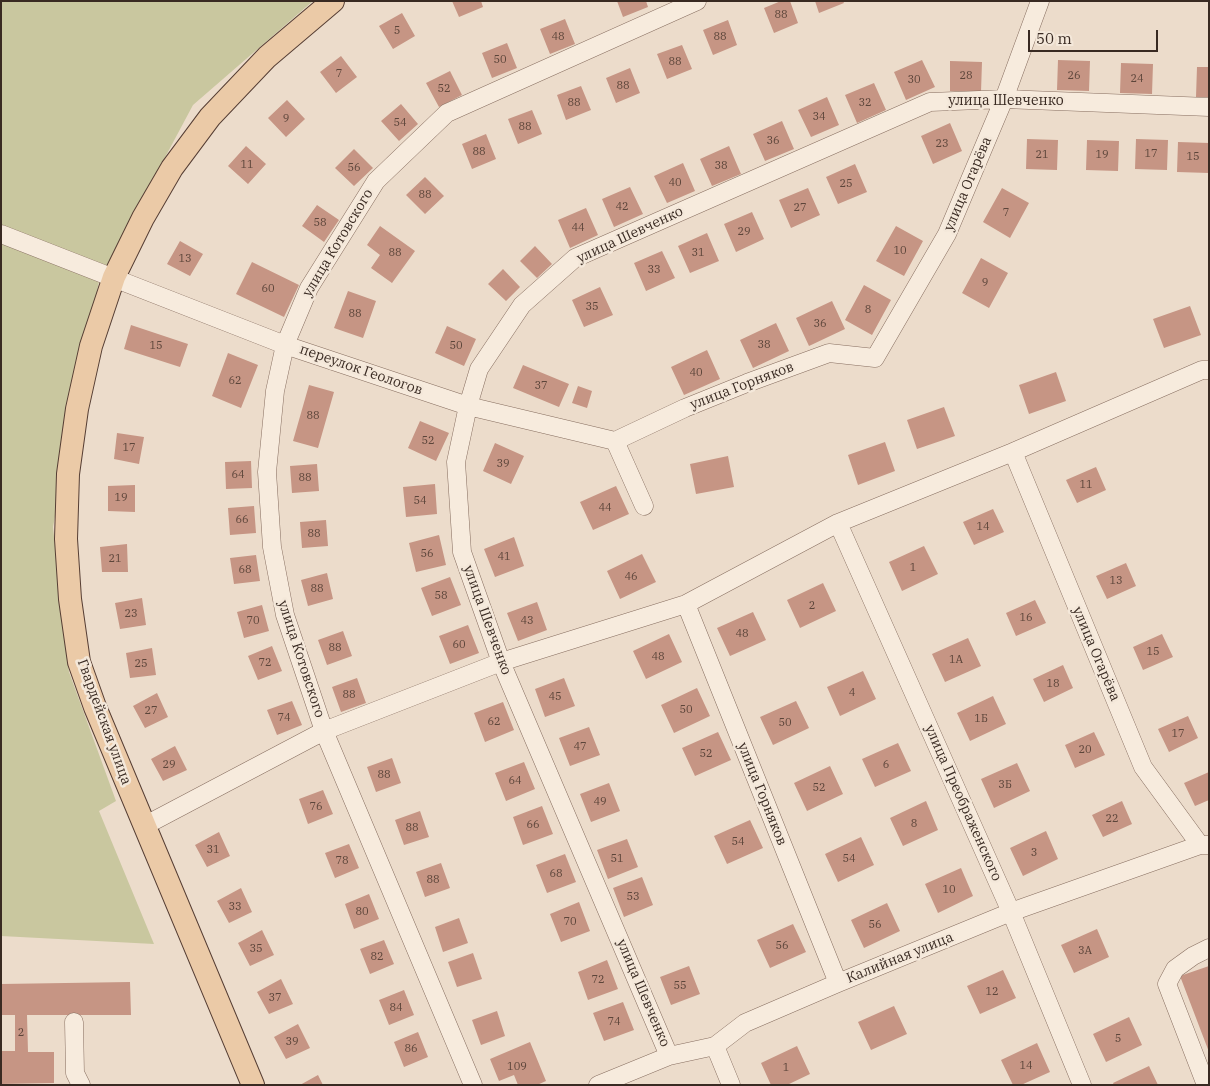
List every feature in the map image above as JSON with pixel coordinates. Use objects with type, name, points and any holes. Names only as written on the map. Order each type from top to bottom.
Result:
[{"type":"main road","name":"Гвардейская улица","points":[[253,1085],[95,707],[80,662],[70,599],[67,556],[68,474],[77,409],[91,346],[114,277],[143,218],[172,168],[210,117],[267,57],[333,1]]},
{"type":"street","name":"улица Котовского","points":[[472,1085],[324,731],[285,615],[272,547],[267,472],[275,391],[285,345],[309,288],[376,181],[447,113],[697,1]]},
{"type":"street","name":"улица Огарёва","points":[[875,358],[947,234],[1004,99],[1040,1]]},
{"type":"street","name":"улица Шевченко","points":[[669,1056],[501,662],[462,552],[456,462],[468,406],[479,369],[522,305],[575,258],[930,102],[1004,99],[1209,107]]},
{"type":"street","name":"переулок Геологов","points":[[1,234],[285,345],[468,406],[615,441]]},
{"type":"street","name":"улица Горняков","points":[[615,441],[685,408],[829,353],[875,358]]},
{"type":"street","points":[[144,826],[324,731],[501,662],[686,604],[838,523],[1013,452],[1202,370],[1209,370]]},
{"type":"street","points":[[615,441],[644,506]]},
{"type":"street","name":"улица Огарёва","points":[[1013,452],[1143,767],[1204,845]]},
{"type":"street","name":"улица Преображенского","points":[[838,523],[1011,912],[1082,1085]]},
{"type":"street","name":"улица Горняков","points":[[686,604],[838,983]]},
{"type":"street","name":"Калийная улица","points":[[598,1085],[669,1056],[715,1046],[745,1023],[1011,912],[1204,845]]},
{"type":"street","points":[[1206,1085],[1167,984],[1174,969],[1209,948]]},
{"type":"street","points":[[74,1022],[75,1074],[81,1085]]},
{"type":"street","points":[[715,1046],[731,1085]]},
{"type":"shaded area","points":[[1,1],[313,1],[193,105],[99,281],[53,527],[69,672],[116,801],[99,811],[154,944],[1,936]]},
{"type":"building","points":[[452,1],[481,1],[483,7],[459,17]]},
{"type":"building","points":[[617,1],[646,1],[648,7],[623,17]]},
{"type":"building","points":[[781,1],[790,1],[798,23],[774,33],[764,8]]},
{"type":"building","points":[[815,1],[843,1],[844,3],[819,13]]},
{"type":"building","points":[[402,13],[415,36],[393,49],[379,26]]},
{"type":"building","points":[[565,19],[575,44],[550,54],[540,29]]},
{"type":"building","points":[[728,20],[737,45],[713,55],[703,30]]},
{"type":"building","points":[[507,43],[517,68],[492,78],[482,53]]},
{"type":"building","points":[[682,45],[692,69],[667,79],[657,54]]},
{"type":"building","points":[[341,56],[357,77],[336,93],[320,72]]},
{"type":"building","points":[[922,60],[935,87],[906,100],[894,72]]},
{"type":"building","points":[[1058,60],[1090,61],[1089,91],[1057,90]]},
{"type":"building","points":[[950,61],[982,62],[981,92],[950,91]]},
{"type":"building","points":[[1121,63],[1153,64],[1152,94],[1120,93]]},
{"type":"building","points":[[1197,67],[1209,67],[1209,97],[1196,97]]},
{"type":"building","points":[[630,68],[640,93],[616,103],[606,78]]},
{"type":"building","points":[[450,71],[462,95],[439,107],[426,83]]},
{"type":"building","points":[[874,83],[886,110],[857,123],[845,95]]},
{"type":"building","points":[[581,86],[591,110],[566,120],[557,95]]},
{"type":"building","points":[[827,97],[839,125],[811,137],[798,110]]},
{"type":"building","points":[[287,100],[305,119],[286,137],[268,118]]},
{"type":"building","points":[[401,104],[418,124],[399,141],[381,121]]},
{"type":"building","points":[[532,110],[542,134],[518,144],[508,119]]},
{"type":"building","points":[[782,121],[794,149],[765,161],[753,134]]},
{"type":"building","points":[[950,123],[962,151],[933,164],[921,136]]},
{"type":"building","points":[[486,134],[496,159],[472,169],[462,144]]},
{"type":"building","points":[[1027,139],[1058,140],[1057,170],[1026,169]]},
{"type":"building","points":[[1136,139],[1168,140],[1167,170],[1135,169]]},
{"type":"building","points":[[1087,140],[1119,141],[1118,171],[1086,170]]},
{"type":"building","points":[[1178,142],[1209,143],[1209,173],[1177,172]]},
{"type":"building","points":[[246,146],[266,164],[248,184],[228,166]]},
{"type":"building","points":[[729,146],[741,174],[712,186],[700,159]]},
{"type":"building","points":[[354,149],[373,168],[354,186],[335,168]]},
{"type":"building","points":[[683,163],[695,191],[667,203],[654,176]]},
{"type":"building","points":[[855,164],[867,192],[838,204],[826,177]]},
{"type":"building","points":[[425,177],[444,196],[425,214],[406,195]]},
{"type":"building","points":[[630,187],[643,214],[614,227],[602,199]]},
{"type":"building","points":[[808,188],[820,215],[791,228],[779,200]]},
{"type":"building","points":[[1002,188],[1029,203],[1010,238],[983,222]]},
{"type":"building","points":[[317,205],[339,220],[324,242],[302,226]]},
{"type":"building","points":[[586,208],[598,235],[570,248],[558,220]]},
{"type":"building","points":[[752,212],[764,239],[736,252],[724,224]]},
{"type":"building","points":[[380,226],[415,251],[392,283],[371,268],[380,255],[367,245]]},
{"type":"building","points":[[896,226],[923,241],[904,276],[876,261]]},
{"type":"building","points":[[707,233],[719,261],[690,273],[678,246]]},
{"type":"building","points":[[180,241],[203,254],[190,276],[167,264]]},
{"type":"building","points":[[535,246],[552,264],[537,278],[520,261]]},
{"type":"building","points":[[662,251],[675,278],[646,291],[634,263]]},
{"type":"building","points":[[981,258],[1008,273],[989,308],[962,293]]},
{"type":"building","points":[[252,262],[299,285],[284,317],[236,294]]},
{"type":"building","points":[[503,269],[520,287],[506,301],[488,284]]},
{"type":"building","points":[[864,285],[891,300],[872,335],[845,320]]},
{"type":"building","points":[[600,287],[613,315],[584,327],[572,300]]},
{"type":"building","points":[[348,291],[376,301],[363,338],[334,328]]},
{"type":"building","points":[[832,301],[845,329],[809,346],[796,318]]},
{"type":"building","points":[[1190,306],[1201,335],[1164,348],[1153,319]]},
{"type":"building","points":[[776,323],[789,351],[753,368],[740,340]]},
{"type":"building","points":[[131,325],[188,344],[180,367],[124,349]]},
{"type":"building","points":[[447,326],[476,339],[464,366],[435,353]]},
{"type":"building","points":[[707,350],[720,379],[684,395],[671,367]]},
{"type":"building","points":[[228,353],[258,365],[241,408],[212,396]]},
{"type":"building","points":[[523,365],[569,384],[559,407],[513,388]]},
{"type":"building","points":[[1056,372],[1066,401],[1029,414],[1019,385]]},
{"type":"building","points":[[309,385],[334,392],[318,448],[293,441]]},
{"type":"building","points":[[578,386],[592,391],[587,408],[572,403]]},
{"type":"building","points":[[944,407],[955,436],[917,449],[907,420]]},
{"type":"building","points":[[420,421],[449,433],[436,461],[408,448]]},
{"type":"building","points":[[117,433],[144,437],[139,464],[114,459]]},
{"type":"building","points":[[885,442],[895,471],[858,485],[848,455]]},
{"type":"building","points":[[495,443],[524,456],[511,484],[483,471]]},
{"type":"building","points":[[728,456],[734,487],[696,494],[690,464]]},
{"type":"building","points":[[251,461],[252,488],[226,489],[225,462]]},
{"type":"building","points":[[317,464],[319,491],[292,493],[290,466]]},
{"type":"building","points":[[1096,467],[1106,490],[1077,503],[1066,480]]},
{"type":"building","points":[[435,484],[437,514],[406,517],[403,487]]},
{"type":"building","points":[[135,485],[135,512],[108,511],[108,486]]},
{"type":"building","points":[[616,486],[629,514],[593,530],[580,502]]},
{"type":"building","points":[[254,506],[256,533],[230,535],[228,508]]},
{"type":"building","points":[[993,509],[1004,532],[974,545],[963,522]]},
{"type":"building","points":[[326,520],[328,546],[302,548],[300,522]]},
{"type":"building","points":[[439,535],[446,565],[416,572],[409,543]]},
{"type":"building","points":[[514,537],[524,566],[495,577],[484,549]]},
{"type":"building","points":[[127,544],[128,572],[102,572],[100,547]]},
{"type":"building","points":[[924,546],[938,574],[902,591],[889,562]]},
{"type":"building","points":[[642,554],[656,582],[620,599],[607,571]]},
{"type":"building","points":[[256,555],[260,581],[234,584],[230,558]]},
{"type":"building","points":[[1126,563],[1136,586],[1107,599],[1096,576]]},
{"type":"building","points":[[327,573],[333,599],[308,606],[301,580]]},
{"type":"building","points":[[450,577],[461,605],[432,616],[421,588]]},
{"type":"building","points":[[823,583],[836,611],[800,628],[787,600]]},
{"type":"building","points":[[142,598],[146,625],[120,629],[115,603]]},
{"type":"building","points":[[1035,600],[1046,623],[1016,636],[1006,613]]},
{"type":"building","points":[[537,602],[547,630],[518,641],[507,613]]},
{"type":"building","points":[[262,605],[269,631],[244,638],[237,612]]},
{"type":"building","points":[[753,612],[766,640],[730,656],[717,628]]},
{"type":"building","points":[[468,625],[479,653],[450,664],[439,636]]},
{"type":"building","points":[[343,631],[352,656],[327,665],[318,640]]},
{"type":"building","points":[[669,634],[682,662],[646,679],[633,651]]},
{"type":"building","points":[[1162,634],[1173,657],[1143,670],[1133,647]]},
{"type":"building","points":[[968,638],[981,666],[945,682],[932,654]]},
{"type":"building","points":[[272,646],[282,671],[258,680],[248,656]]},
{"type":"building","points":[[152,648],[156,675],[130,678],[126,653]]},
{"type":"building","points":[[1063,665],[1073,688],[1044,702],[1033,679]]},
{"type":"building","points":[[863,671],[876,699],[840,716],[827,687]]},
{"type":"building","points":[[357,678],[366,703],[341,712],[332,687]]},
{"type":"building","points":[[564,678],[575,706],[545,717],[535,689]]},
{"type":"building","points":[[697,688],[710,716],[674,733],[661,705]]},
{"type":"building","points":[[157,693],[168,717],[145,728],[133,706]]},
{"type":"building","points":[[993,696],[1006,724],[970,741],[957,713]]},
{"type":"building","points":[[292,701],[302,725],[277,735],[267,710]]},
{"type":"building","points":[[796,701],[809,728],[773,745],[760,717]]},
{"type":"building","points":[[503,702],[514,730],[485,742],[474,713]]},
{"type":"building","points":[[1188,716],[1198,738],[1169,752],[1158,729]]},
{"type":"building","points":[[589,727],[600,755],[570,766],[559,738]]},
{"type":"building","points":[[718,732],[731,760],[695,776],[682,748]]},
{"type":"building","points":[[1094,732],[1105,755],[1075,768],[1065,745]]},
{"type":"building","points":[[898,743],[911,771],[875,787],[862,759]]},
{"type":"building","points":[[175,746],[187,770],[163,781],[151,759]]},
{"type":"building","points":[[392,758],[401,783],[376,792],[367,767]]},
{"type":"building","points":[[524,762],[535,789],[506,801],[495,773]]},
{"type":"building","points":[[1017,763],[1030,791],[994,808],[981,779]]},
{"type":"building","points":[[830,766],[843,794],[807,811],[794,783]]},
{"type":"building","points":[[1209,772],[1209,800],[1195,806],[1184,783]]},
{"type":"building","points":[[609,783],[620,811],[591,822],[580,794]]},
{"type":"building","points":[[323,790],[333,814],[308,824],[299,799]]},
{"type":"building","points":[[926,801],[938,830],[903,846],[890,818]]},
{"type":"building","points":[[1122,801],[1132,824],[1103,837],[1092,815]]},
{"type":"building","points":[[542,806],[553,834],[523,845],[513,817]]},
{"type":"building","points":[[420,811],[429,837],[404,845],[395,820]]},
{"type":"building","points":[[750,820],[763,848],[727,864],[714,836]]},
{"type":"building","points":[[1046,831],[1058,859],[1023,876],[1010,848]]},
{"type":"building","points":[[219,832],[230,856],[207,867],[195,845]]},
{"type":"building","points":[[861,837],[874,865],[838,882],[825,854]]},
{"type":"building","points":[[627,839],[638,867],[608,879],[597,850]]},
{"type":"building","points":[[349,844],[359,868],[335,878],[325,853]]},
{"type":"building","points":[[565,854],[576,882],[547,893],[536,865]]},
{"type":"building","points":[[441,863],[450,888],[425,897],[416,872]]},
{"type":"building","points":[[961,868],[973,896],[938,913],[925,884]]},
{"type":"building","points":[[642,877],[653,905],[624,917],[613,888]]},
{"type":"building","points":[[241,888],[252,912],[229,923],[217,901]]},
{"type":"building","points":[[369,894],[379,919],[354,929],[345,904]]},
{"type":"building","points":[[579,902],[590,931],[561,942],[550,914]]},
{"type":"building","points":[[887,903],[900,931],[864,948],[851,920]]},
{"type":"building","points":[[459,918],[468,943],[443,952],[435,927]]},
{"type":"building","points":[[793,924],[806,952],[770,968],[757,940]]},
{"type":"building","points":[[1097,929],[1109,957],[1074,973],[1061,945]]},
{"type":"building","points":[[262,930],[274,955],[250,966],[238,943]]},
{"type":"building","points":[[384,940],[394,964],[370,974],[360,949]]},
{"type":"building","points":[[473,953],[482,979],[457,987],[448,962]]},
{"type":"building","points":[[607,960],[618,989],[588,1000],[578,972]]},
{"type":"building","points":[[689,966],[700,994],[671,1005],[660,977]]},
{"type":"building","points":[[1209,966],[1209,1052],[1180,976]]},
{"type":"building","points":[[1003,970],[1016,998],[980,1014],[967,986]]},
{"type":"building","points":[[281,979],[293,1004],[269,1014],[257,992]]},
{"type":"building","points":[[130,982],[131,1015],[27,1015],[28,1052],[54,1052],[54,1083],[1,1084],[1,1051],[15,1051],[15,1015],[1,1015],[1,984]]},
{"type":"building","points":[[404,990],[414,1015],[389,1025],[379,1000]]},
{"type":"building","points":[[623,1002],[634,1030],[604,1041],[593,1013]]},
{"type":"building","points":[[894,1006],[907,1034],[871,1050],[858,1022]]},
{"type":"building","points":[[497,1011],[505,1036],[481,1045],[472,1020]]},
{"type":"building","points":[[1129,1017],[1142,1045],[1106,1062],[1093,1034]]},
{"type":"building","points":[[298,1024],[310,1048],[286,1059],[274,1037]]},
{"type":"building","points":[[418,1032],[428,1057],[404,1067],[394,1042]]},
{"type":"building","points":[[530,1042],[546,1081],[537,1085],[518,1085],[514,1075],[499,1081],[490,1059]]},
{"type":"building","points":[[1037,1043],[1050,1072],[1021,1085],[1013,1085],[1001,1060]]},
{"type":"building","points":[[797,1046],[810,1074],[787,1085],[771,1085],[761,1063]]},
{"type":"building","points":[[1149,1066],[1158,1085],[1114,1085],[1113,1083]]},
{"type":"building","points":[[318,1075],[323,1085],[300,1085]]}]
